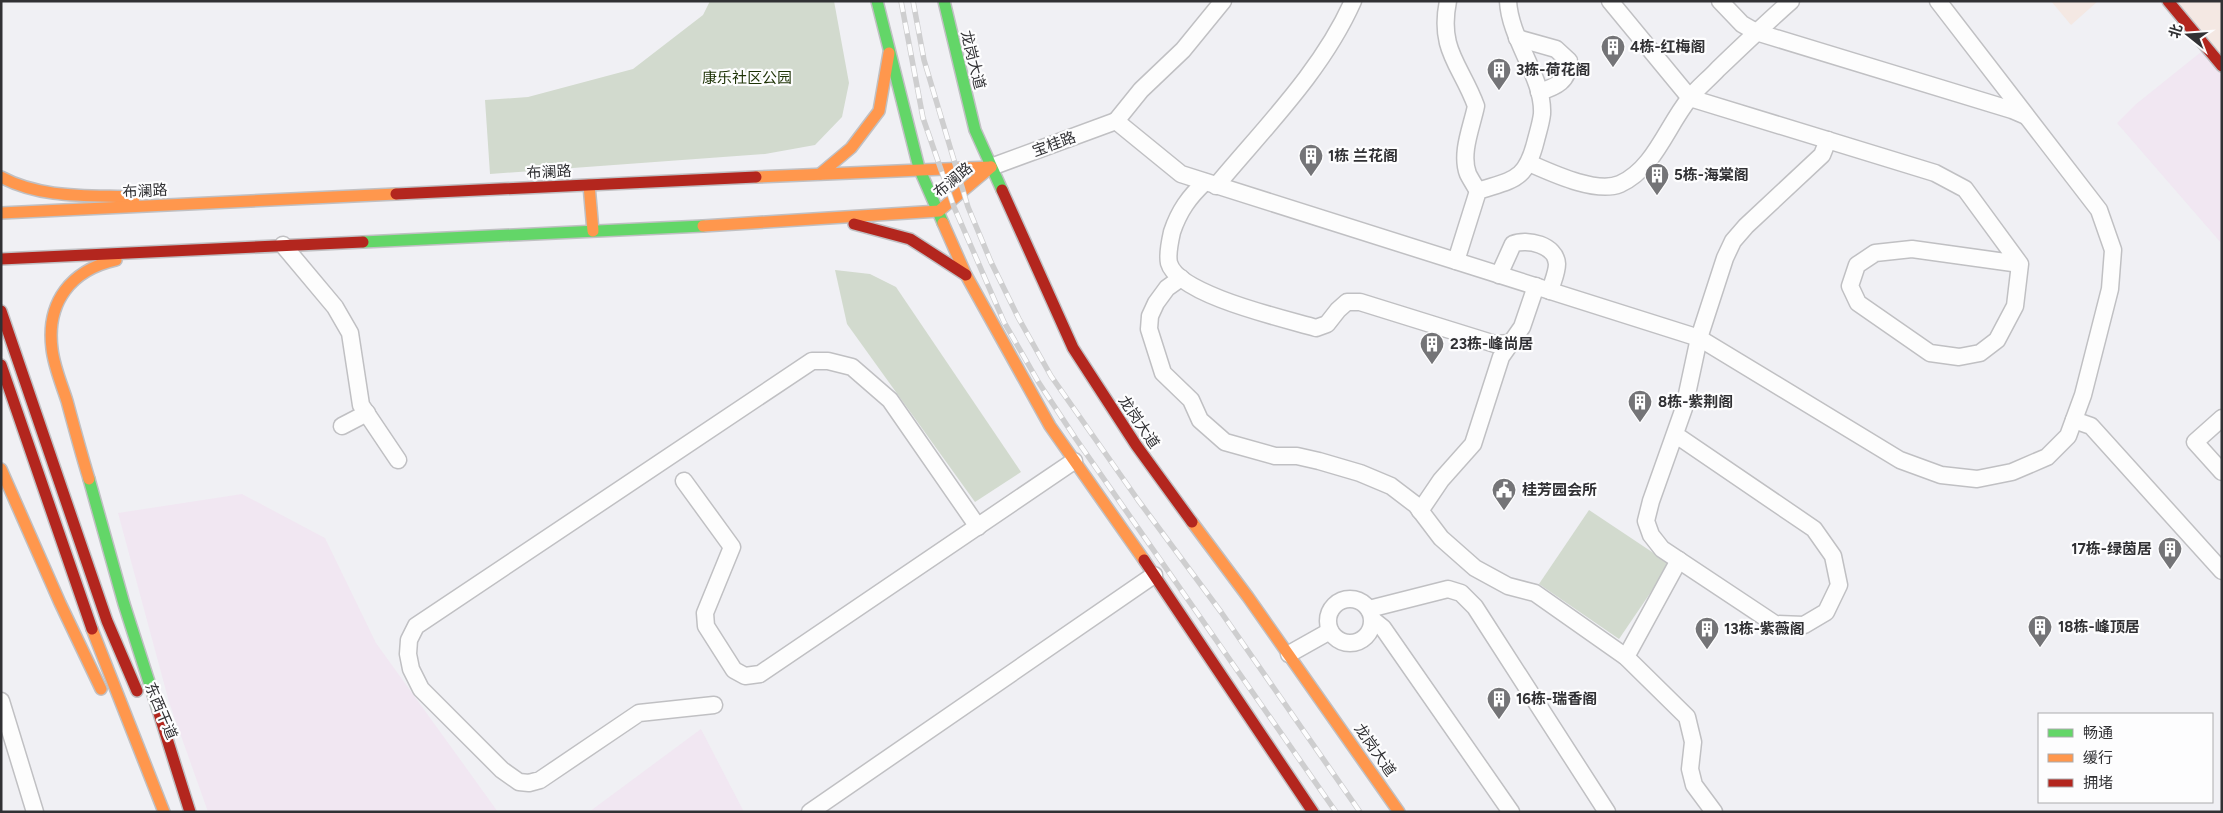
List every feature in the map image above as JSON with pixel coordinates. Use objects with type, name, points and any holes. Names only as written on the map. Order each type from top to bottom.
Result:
[{"type":"main road","points":[[877,1],[920,168],[966,275],[1050,426],[1154,575],[1313,812]]},
{"type":"main road","name":"龙岗大道","points":[[944,1],[975,130],[1073,348],[1136,445],[1289,654],[1399,812]]},
{"type":"main road","points":[[2168,1],[2222,66]]},
{"type":"main road","points":[[820,174],[851,148],[879,111],[889,53]]},
{"type":"main road","name":"布澜路","points":[[1,214],[920,168],[991,167]]},
{"type":"main road","name":"布澜路","points":[[1,259],[593,231],[939,211],[991,167]]},
{"type":"main road","points":[[1,177],[25,189],[45,193],[216,202]]},
{"type":"main road","points":[[589,185],[593,231]]},
{"type":"main road","points":[[832,218],[910,240],[966,275]]},
{"type":"main road","points":[[189,812],[124,604],[66,402],[52,350],[51,333],[53,315],[59,298],[69,283],[88,267],[111,261],[214,248]]},
{"type":"main road","name":"东西干道","points":[[1,311],[107,621],[142,703]]},
{"type":"main road","points":[[1,365],[91,626],[163,812]]},
{"type":"main road","points":[[1,469],[60,603],[163,812]]},
{"type":"main road","name":"东西干道","points":[[149,721],[189,812]]},
{"type":"street","points":[[1224,1],[1183,50],[1141,90],[1116,121],[1181,174],[1699,338],[1900,460],[1941,475],[1977,478],[2012,472],[2047,457],[2068,436],[2083,395],[2110,289],[2113,250],[2099,210],[1938,1]]},
{"type":"street","points":[[1353,1],[1337,35],[1316,66],[1210,184],[1189,196],[1177,218],[1170,242],[1169,262],[1189,285],[1206,294],[1316,328],[1327,324],[1347,302],[1360,302],[1495,344],[1510,343]]},
{"type":"street","points":[[1448,1],[1445,34],[1450,52],[1476,106],[1469,134],[1466,162],[1468,173],[1478,191],[1456,261]]},
{"type":"street","points":[[1478,191],[1516,178],[1524,171],[1529,163],[1542,113],[1539,92],[1509,15],[1508,1]]},
{"type":"street","points":[[1610,1],[1690,98],[1935,173],[1965,189],[2020,264],[2015,306],[1997,340],[1980,353],[1959,357],[1930,353],[1858,303],[1850,286],[1857,265],[1875,253],[1912,249],[2020,264]]},
{"type":"street","points":[[1720,1],[1742,24],[1756,32],[2012,110],[2028,117]]},
{"type":"street","points":[[1529,163],[1581,182],[1599,186],[1619,185],[1638,173],[1652,156],[1690,98],[1756,32],[1791,1]]},
{"type":"street","points":[[1517,38],[1556,50],[1569,61],[1569,71],[1561,83],[1554,88],[1539,92]]},
{"type":"street","name":"宝桂路","points":[[991,167],[1116,121]]},
{"type":"street","points":[[1676,435],[1814,530],[1833,556],[1839,585],[1826,612],[1804,625],[1775,624],[1662,549],[1651,535],[1646,520],[1684,408],[1699,338],[1725,258],[1733,241],[1746,226],[1822,155],[1828,140]]},
{"type":"street","points":[[1420,511],[1441,480],[1473,444],[1501,357],[1522,327],[1557,266],[1556,258],[1550,251],[1521,240],[1513,244],[1500,275]]},
{"type":"street","points":[[283,245],[335,307],[350,333],[362,405],[398,460]]},
{"type":"street","points":[[1181,278],[1167,288],[1156,303],[1150,316],[1149,329],[1163,373],[1191,400],[1200,420],[1225,442],[1275,456],[1297,456],[1360,473],[1391,486],[1416,505],[1441,538],[1474,568],[1508,586],[1535,593],[1626,656],[1687,717],[1694,742],[1690,769],[1694,785],[1714,812]]},
{"type":"street","points":[[714,705],[638,714],[540,780],[529,783],[519,782],[502,770],[421,689],[411,669],[408,654],[409,640],[416,626],[812,361],[828,361],[852,367],[890,400],[978,526]]},
{"type":"street","points":[[342,426],[367,413]]},
{"type":"street","points":[[2222,418],[2195,442],[2222,472]]},
{"type":"street","points":[[2074,420],[2091,426],[2222,571]]},
{"type":"street","points":[[684,481],[732,547],[705,613],[706,626],[734,670],[745,676],[760,674],[1074,461]]},
{"type":"street","points":[[1626,656],[1679,560]]},
{"type":"street","points":[[810,812],[1154,575]]},
{"type":"street","points":[[1371,615],[1448,589],[1461,593],[1474,607],[1607,812]]},
{"type":"street","points":[[1371,615],[1368,635],[1357,643],[1342,642],[1336,639],[1330,631],[1328,619],[1330,612],[1339,602],[1354,599],[1361,601],[1383,628],[1511,812]]},
{"type":"street","points":[[1289,654],[1330,631]]},
{"type":"street","points":[[1,701],[36,812]]},
{"type":"street","points":[[1591,788],[1617,812]]},
{"type":"shaded area","points":[[2051,1],[2098,1],[2071,25]]},
{"type":"shaded area","points":[[2176,1],[2222,1],[2222,57]]},
{"type":"shaded area","points":[[2211,44],[2222,57],[2222,244],[2117,123],[2135,105]]},
{"type":"shaded area","points":[[242,494],[325,538],[376,643],[498,812],[208,812],[169,702],[118,513]]},
{"type":"shaded area","points":[[701,729],[744,812],[589,812]]},
{"type":"green space","name":"康乐社区公园","points":[[710,1],[834,1],[849,83],[842,117],[815,145],[765,154],[490,174],[485,100],[528,97],[633,69],[703,15]]},
{"type":"green space","points":[[835,270],[870,274],[896,287],[1021,472],[975,502],[847,324]]},
{"type":"green space","points":[[1589,510],[1670,564],[1619,639],[1539,584]]},
{"type":"railway","points":[[901,1],[923,118],[954,207],[1004,322],[1039,383],[1076,439],[1336,812]]},
{"type":"railway","points":[[913,1],[924,60],[968,207],[991,262],[1019,319],[1051,376],[1138,500],[1221,612],[1360,812]]},
{"type":"traffic: fast","points":[[877,1],[919,168],[943,223]]},
{"type":"traffic: fast","points":[[944,1],[975,130],[1002,190]]},
{"type":"traffic: fast","points":[[363,242],[703,226]]},
{"type":"traffic: fast","points":[[89,479],[124,604],[158,710]]},
{"type":"traffic: slow","points":[[820,174],[851,148],[879,111],[889,53]]},
{"type":"traffic: slow","points":[[756,177],[991,167]]},
{"type":"traffic: slow","points":[[703,226],[939,211],[991,167]]},
{"type":"traffic: slow","points":[[1,177],[33,189],[50,192],[84,196],[135,197]]},
{"type":"traffic: slow","points":[[589,185],[593,231]]},
{"type":"traffic: slow","points":[[1,213],[396,194]]},
{"type":"traffic: slow","points":[[943,223],[966,275],[1050,426],[1144,560]]},
{"type":"traffic: slow","points":[[89,479],[54,362],[51,332],[53,317],[58,303],[74,280],[100,265],[116,260]]},
{"type":"traffic: slow","points":[[1,469],[60,603],[101,689]]},
{"type":"traffic: slow","points":[[1192,522],[1248,597],[1399,812]]},
{"type":"traffic: slow","points":[[92,629],[164,812]]},
{"type":"traffic: jam","points":[[2168,1],[2222,66]]},
{"type":"traffic: jam","points":[[396,194],[756,177]]},
{"type":"traffic: jam","points":[[1002,190],[1073,348],[1136,445],[1192,522]]},
{"type":"traffic: jam","points":[[854,224],[910,239],[966,275]]},
{"type":"traffic: jam","points":[[1,259],[363,242]]},
{"type":"traffic: jam","points":[[1,311],[107,621],[137,691]]},
{"type":"traffic: jam","points":[[1,365],[92,629]]},
{"type":"traffic: jam","points":[[1144,560],[1313,812]]},
{"type":"traffic: jam","points":[[158,710],[190,812]]},
{"type":"place","name":"4栋-红梅阁","points":[[1613,68]]},
{"type":"place","name":"3栋-荷花阁","points":[[1499,91]]},
{"type":"place","name":"1栋 兰花阁","points":[[1311,177]]},
{"type":"place","name":"5栋-海棠阁","points":[[1657,196]]},
{"type":"place","name":"23栋-峰尚居","points":[[1432,365]]},
{"type":"place","name":"8栋-紫荆阁","points":[[1640,423]]},
{"type":"place","name":"桂芳园会所","points":[[1504,511]]},
{"type":"place","name":"17栋-绿茵居","points":[[2170,570]]},
{"type":"place","name":"18栋-峰顶居","points":[[2040,648]]},
{"type":"place","name":"13栋-紫薇阁","points":[[1707,650]]},
{"type":"place","name":"16栋-瑞香阁","points":[[1499,720]]}]
